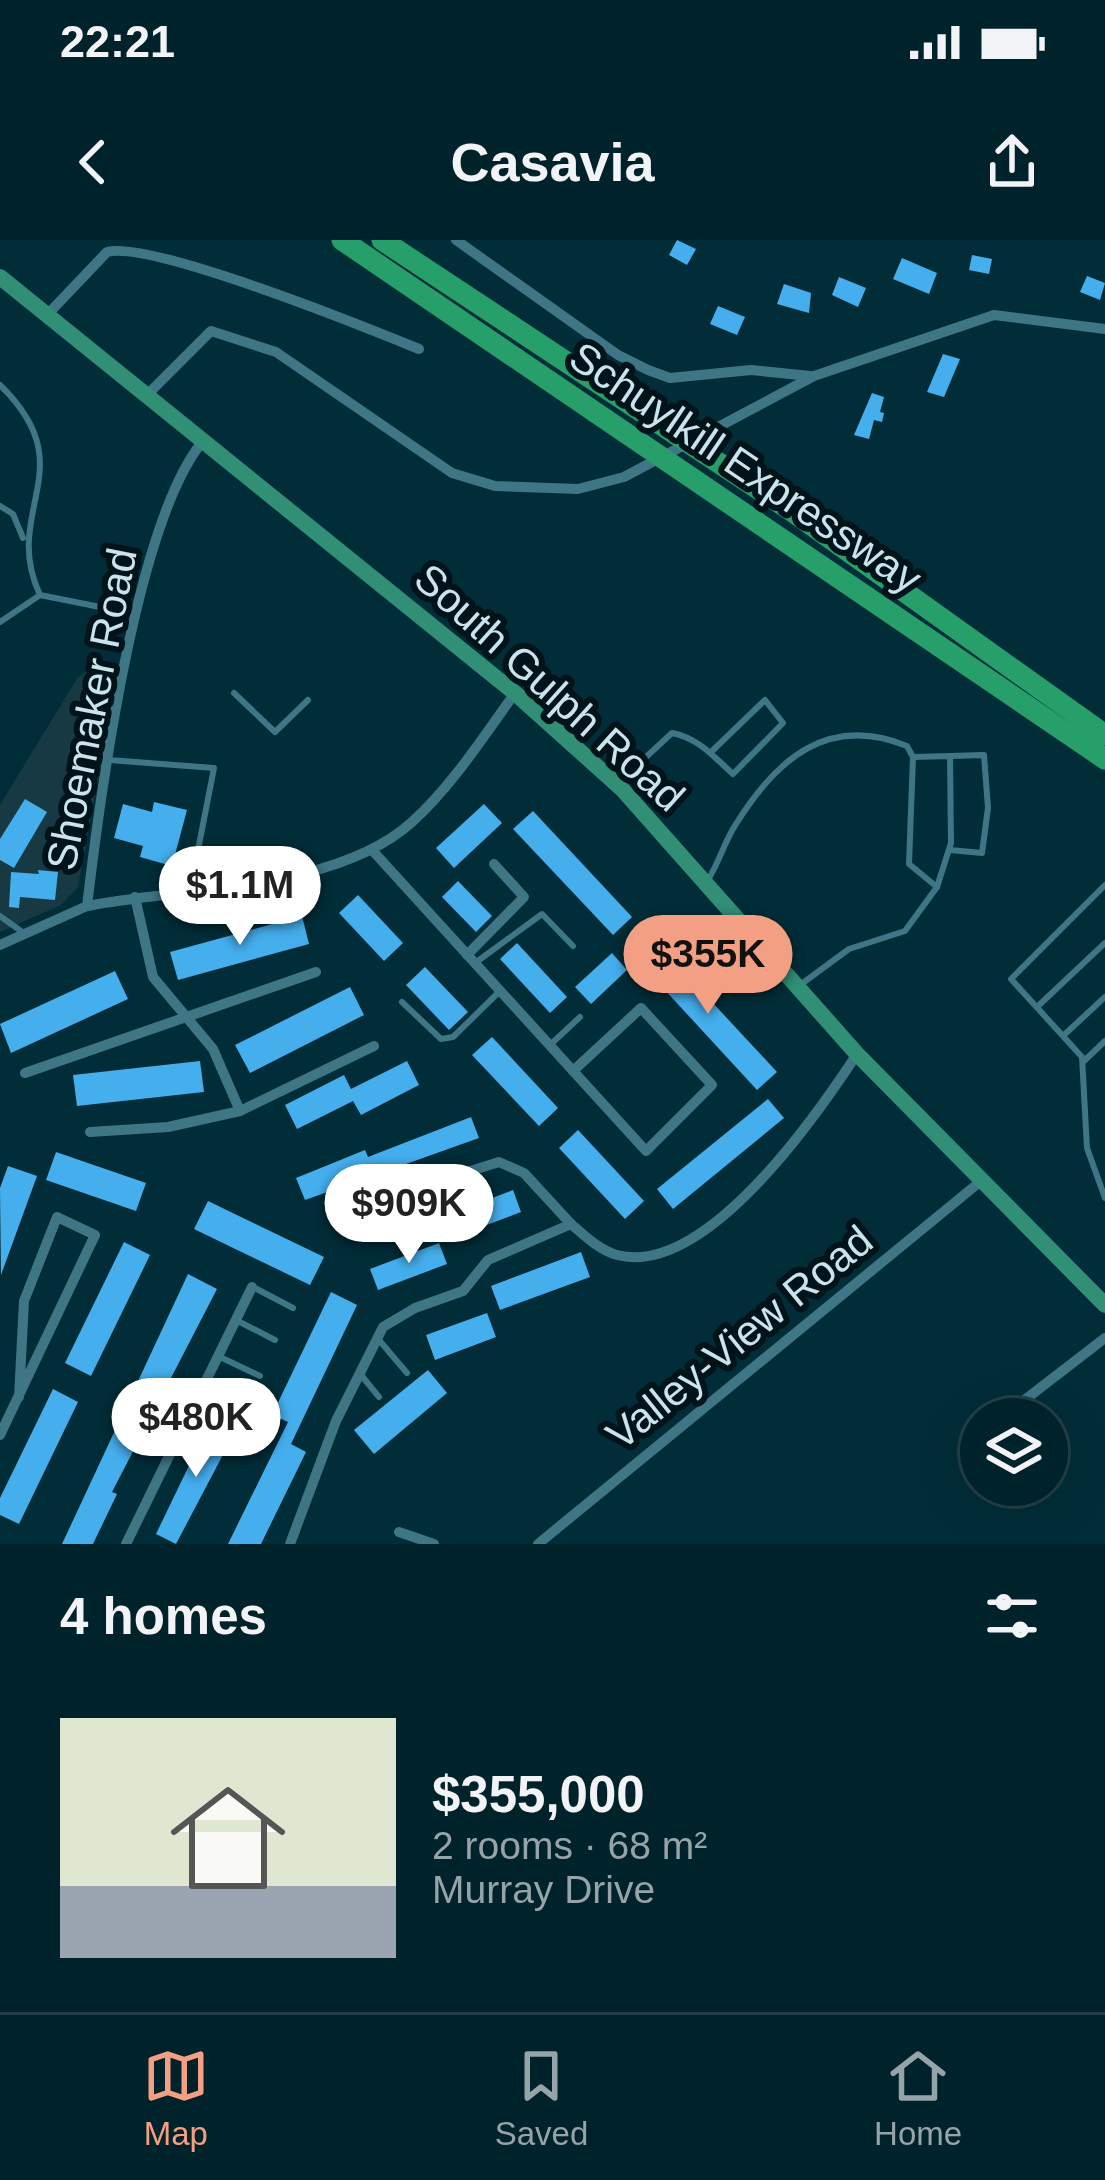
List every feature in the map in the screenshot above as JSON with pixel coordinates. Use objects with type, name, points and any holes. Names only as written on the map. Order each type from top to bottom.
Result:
[{"type":"highway","name":"Schuylkill Expressway","points":[[342,240],[1105,759]]},
{"type":"highway","name":"Schuylkill Expressway","points":[[382,240],[794,512],[1105,735]]},
{"type":"main road","name":"South Gulph Road","points":[[0,277],[515,693],[616,784],[857,1054],[1102,1299]]},
{"type":"street","points":[[456,240],[600,343],[648,370],[670,378],[751,370],[814,376]]},
{"type":"street","points":[[46,315],[96,260],[119,245],[134,246],[201,262],[419,350]]},
{"type":"street","points":[[148,394],[211,331],[276,352],[452,473],[495,485],[578,489],[624,477],[814,376],[994,315],[1105,329]]},
{"type":"street","name":"Shoemaker Road","points":[[0,945],[87,906],[110,760],[165,503],[203,441]]},
{"type":"street","points":[[87,906],[268,878],[372,850],[436,797],[515,693]]},
{"type":"street","points":[[372,850],[646,1151],[712,1085],[640,1009],[574,1071]]},
{"type":"street","points":[[471,959],[524,896],[494,864]]},
{"type":"street","points":[[135,897],[153,977],[213,1049],[240,1111]]},
{"type":"street","points":[[25,1073],[316,972]]},
{"type":"street","points":[[90,1132],[167,1127],[240,1111],[374,1046]]},
{"type":"street","points":[[334,1214],[499,1162],[524,1173],[571,1224],[617,1255],[657,1254],[677,1246],[734,1205],[802,1138],[857,1054]]},
{"type":"street","name":"Valley-View Road","points":[[538,1544],[981,1181]]},
{"type":"street","points":[[0,1435],[19,1397],[95,1235],[57,1217],[25,1301],[19,1397]]},
{"type":"street","points":[[290,1544],[376,1337],[415,1308],[463,1292],[488,1260],[571,1224]]},
{"type":"street","points":[[126,1544],[252,1287]]},
{"type":"street","points":[[1027,1398],[1105,1338]]},
{"type":"street","points":[[399,1532],[434,1544]]},
{"type":"lane","points":[[0,385],[22,407],[40,446],[42,482],[28,514],[25,542]]},
{"type":"lane","points":[[0,506],[13,514],[40,595]]},
{"type":"lane","points":[[0,622],[40,595],[139,615]]},
{"type":"lane","points":[[234,693],[274,732],[308,700]]},
{"type":"lane","points":[[616,784],[672,733],[692,736],[710,753],[733,774],[783,723],[765,700],[710,753]]},
{"type":"lane","points":[[705,884],[739,818],[804,749],[832,735],[866,733],[907,746],[913,758],[909,864],[937,886]]},
{"type":"lane","points":[[798,987],[849,949],[905,931],[937,886],[950,850],[950,756]]},
{"type":"lane","points":[[913,758],[986,757],[988,808],[980,855],[950,850]]},
{"type":"lane","points":[[110,760],[214,768],[198,850]]},
{"type":"lane","points":[[1105,885],[1011,979],[1084,1061],[1087,1148],[1105,1198]]},
{"type":"lane","points":[[471,959],[542,914],[573,946]]},
{"type":"lane","points":[[0,916],[25,934]]},
{"type":"lane","points":[[1037,1007],[1105,944]]},
{"type":"lane","points":[[402,1002],[441,1039],[453,1037],[500,991]]},
{"type":"lane","points":[[1063,1036],[1105,997]]},
{"type":"lane","points":[[550,1045],[580,1017]]},
{"type":"lane","points":[[1084,1061],[1105,1041]]},
{"type":"lane","points":[[252,1287],[293,1308]]},
{"type":"lane","points":[[236,1320],[275,1340]]},
{"type":"lane","points":[[376,1337],[406,1373]]},
{"type":"lane","points":[[218,1356],[260,1376]]},
{"type":"lane","points":[[359,1372],[379,1397]]},
{"type":"lane","points":[[201,1392],[242,1412]]},
{"type":"shaded area","points":[[93,667],[113,667],[113,698],[78,887],[61,905],[0,932],[0,805],[78,677]]},
{"type":"building","points":[[677,240],[696,249],[687,265],[669,255]]},
{"type":"building","points":[[972,255],[992,259],[989,274],[969,270]]},
{"type":"building","points":[[902,258],[937,273],[929,294],[893,279]]},
{"type":"building","points":[[1087,276],[1105,283],[1100,300],[1080,292]]},
{"type":"building","points":[[839,277],[866,288],[858,307],[832,295]]},
{"type":"building","points":[[784,284],[811,293],[809,313],[777,304]]},
{"type":"building","points":[[718,306],[745,317],[737,335],[710,324]]},
{"type":"building","points":[[943,354],[960,359],[944,397],[927,392]]},
{"type":"building","points":[[872,393],[884,397],[880,412],[884,413],[882,422],[874,420],[869,439],[854,435]]},
{"type":"building","points":[[25,799],[47,812],[14,868],[0,860],[0,839]]},
{"type":"building","points":[[154,802],[187,810],[172,866],[140,857],[143,846],[114,838],[123,804],[152,812]]},
{"type":"building","points":[[484,804],[502,823],[454,868],[436,848]]},
{"type":"building","points":[[533,811],[632,917],[613,935],[513,829]]},
{"type":"building","points":[[38,870],[58,872],[55,900],[20,897],[19,908],[9,907],[11,872],[39,874]]},
{"type":"building","points":[[458,881],[492,916],[476,932],[442,897]]},
{"type":"building","points":[[358,895],[403,943],[384,961],[339,913]]},
{"type":"building","points":[[302,916],[309,944],[178,980],[170,952]]},
{"type":"building","points":[[517,943],[567,997],[550,1013],[500,959]]},
{"type":"building","points":[[658,944],[777,1072],[757,1090],[639,962]]},
{"type":"building","points":[[612,953],[627,970],[591,1004],[575,987]]},
{"type":"building","points":[[425,967],[468,1012],[449,1030],[406,985]]},
{"type":"building","points":[[115,971],[128,999],[11,1053],[0,1024]]},
{"type":"building","points":[[350,987],[364,1015],[250,1073],[235,1045]]},
{"type":"building","points":[[492,1037],[558,1108],[539,1126],[472,1055]]},
{"type":"building","points":[[200,1061],[204,1092],[77,1106],[73,1075]]},
{"type":"building","points":[[407,1061],[419,1085],[361,1115],[353,1101],[297,1129],[285,1105],[344,1075],[351,1089]]},
{"type":"building","points":[[768,1099],[784,1118],[673,1209],[657,1189]]},
{"type":"building","points":[[471,1117],[479,1138],[305,1200],[296,1178],[365,1150],[368,1157]]},
{"type":"building","points":[[578,1130],[644,1201],[625,1219],[559,1148]]},
{"type":"building","points":[[56,1152],[146,1183],[136,1211],[46,1180]]},
{"type":"building","points":[[8,1166],[37,1176],[1,1275],[0,1188]]},
{"type":"building","points":[[513,1190],[521,1212],[452,1238],[444,1216]]},
{"type":"building","points":[[208,1201],[324,1257],[310,1285],[194,1229]]},
{"type":"building","points":[[124,1242],[150,1255],[91,1376],[65,1363]]},
{"type":"building","points":[[439,1243],[447,1264],[378,1290],[370,1269]]},
{"type":"building","points":[[581,1252],[590,1277],[500,1310],[491,1286]]},
{"type":"building","points":[[188,1274],[217,1289],[112,1492],[117,1494],[93,1544],[62,1544]]},
{"type":"building","points":[[331,1292],[357,1305],[291,1444],[306,1452],[261,1544],[228,1544],[288,1422],[272,1415]]},
{"type":"building","points":[[487,1313],[496,1337],[435,1360],[426,1335]]},
{"type":"building","points":[[428,1370],[447,1393],[374,1454],[354,1430]]},
{"type":"building","points":[[53,1389],[78,1402],[19,1524],[0,1515],[0,1498]]},
{"type":"building","points":[[212,1418],[236,1430],[176,1544],[156,1534]]}]
